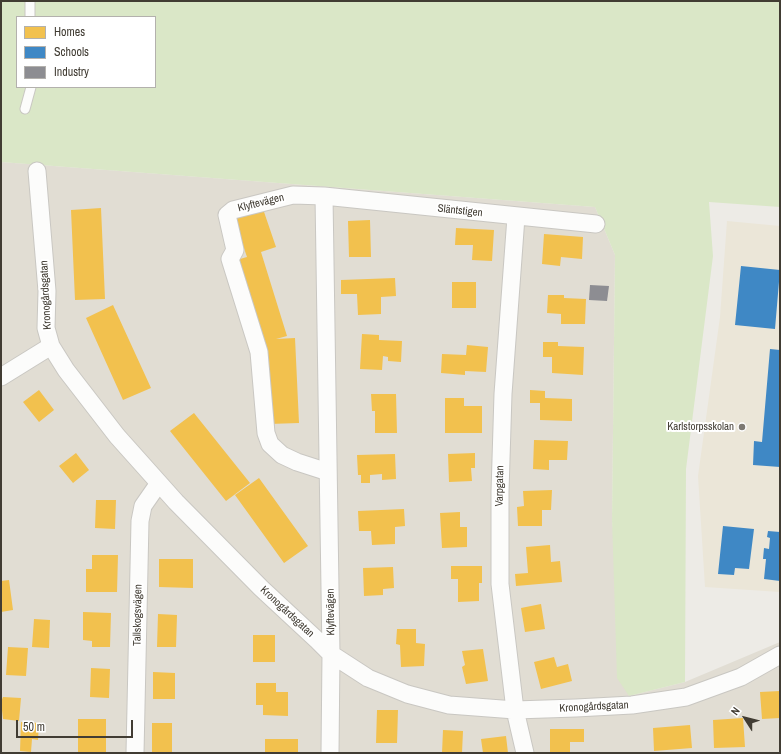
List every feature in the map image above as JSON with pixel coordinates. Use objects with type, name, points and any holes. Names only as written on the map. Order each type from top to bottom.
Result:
[{"type":"street","name":"Kronogårdsgatan","points":[[37,171],[47,291],[46,328],[51,346],[66,370],[117,436],[159,483],[261,588],[331,654],[368,678],[407,694],[449,705],[516,710],[632,705],[686,697],[741,677],[780,654]]},
{"type":"street","name":"Klyftevägen","points":[[328,472],[297,462],[282,455],[270,444],[266,433],[258,352],[230,259],[235,250],[227,215],[233,210],[293,195],[324,196],[331,654],[330,753]]},
{"type":"street","name":"Släntstigen","points":[[324,196],[516,217],[596,224]]},
{"type":"street","name":"Varpgatan","points":[[516,217],[504,394],[500,492],[500,576],[516,710],[525,753]]},
{"type":"street","points":[[1,377],[51,346]]},
{"type":"street","name":"Tallskogsvägen","points":[[135,753],[140,522],[143,506],[159,483]]},
{"type":"lane","points":[[30,1],[30,16]]},
{"type":"lane","points":[[25,109],[31,88]]},
{"type":"shaded area","points":[[1,162],[595,207],[615,255],[612,519],[629,696],[685,682],[780,642],[780,753],[1,753]]},
{"type":"shaded area","name":"Karlstorpsskolan","points":[[727,221],[780,226],[780,592],[705,587],[698,476],[720,317]]},
{"type":"green space","points":[[1,1],[780,1],[780,207],[709,202],[713,256],[686,469],[685,682],[629,696],[617,678],[612,519],[615,255],[595,207],[1,162]]},
{"type":"building: Homes","points":[[262,206],[276,247],[261,252],[287,336],[276,339],[295,338],[299,423],[269,424],[266,342],[258,344],[233,261],[247,257],[233,216]]},
{"type":"building: Homes","points":[[101,208],[105,299],[75,300],[71,210]]},
{"type":"building: Homes","points":[[370,220],[371,257],[349,257],[348,221]]},
{"type":"building: Homes","points":[[456,228],[494,230],[492,261],[472,260],[473,245],[455,245]]},
{"type":"building: Homes","points":[[544,234],[583,237],[582,259],[561,257],[560,266],[542,264]]},
{"type":"building: Homes","points":[[395,278],[396,296],[381,297],[381,314],[358,315],[357,294],[341,294],[341,280]]},
{"type":"building: Homes","points":[[452,282],[476,282],[476,308],[452,308]]},
{"type":"building: Homes","points":[[548,295],[564,295],[564,298],[586,299],[585,324],[561,324],[561,314],[547,313]]},
{"type":"building: Homes","points":[[113,305],[151,388],[123,400],[86,318]]},
{"type":"building: Homes","points":[[362,334],[379,335],[379,340],[402,341],[401,362],[388,361],[388,357],[383,356],[382,370],[360,369]]},
{"type":"building: Homes","points":[[543,342],[558,342],[558,346],[584,347],[583,375],[552,373],[552,357],[543,357]]},
{"type":"building: Homes","points":[[467,345],[488,347],[486,372],[465,371],[465,375],[441,373],[442,354],[466,355]]},
{"type":"building: Homes","points":[[39,390],[54,410],[39,422],[23,402]]},
{"type":"building: Homes","points":[[530,390],[545,391],[545,398],[572,399],[572,421],[540,420],[540,403],[530,403]]},
{"type":"building: Homes","points":[[371,394],[396,394],[397,433],[375,433],[375,411],[372,411]]},
{"type":"building: Homes","points":[[445,398],[464,398],[464,406],[482,406],[482,433],[445,433]]},
{"type":"building: Homes","points":[[194,413],[250,483],[226,501],[170,431]]},
{"type":"building: Homes","points":[[534,440],[568,441],[567,460],[549,460],[549,470],[533,469]]},
{"type":"building: Homes","points":[[76,453],[89,470],[73,483],[59,466]]},
{"type":"building: Homes","points":[[475,453],[475,468],[471,468],[472,481],[449,482],[448,454]]},
{"type":"building: Homes","points":[[395,454],[396,479],[382,480],[382,474],[370,475],[370,483],[361,483],[361,475],[358,475],[357,455]]},
{"type":"building: Homes","points":[[259,478],[308,546],[284,563],[235,495]]},
{"type":"building: Homes","points":[[552,490],[551,510],[542,510],[542,526],[518,526],[517,507],[524,506],[523,491]]},
{"type":"building: Homes","points":[[96,500],[116,500],[115,529],[95,528]]},
{"type":"building: Homes","points":[[404,509],[405,526],[395,527],[395,544],[372,545],[371,531],[359,531],[358,511]]},
{"type":"building: Homes","points":[[460,512],[460,527],[467,527],[467,547],[442,548],[440,513]]},
{"type":"building: Homes","points":[[550,545],[551,562],[560,561],[562,582],[516,586],[515,574],[528,573],[526,547]]},
{"type":"building: Homes","points":[[92,555],[118,555],[117,592],[86,592],[86,569],[92,569]]},
{"type":"building: Homes","points":[[159,559],[193,559],[193,588],[159,587]]},
{"type":"building: Homes","points":[[451,566],[482,566],[482,583],[479,583],[479,601],[458,602],[458,579],[451,579]]},
{"type":"building: Homes","points":[[393,567],[394,588],[383,589],[383,595],[364,596],[363,568]]},
{"type":"building: Homes","points":[[9,580],[13,610],[1,612],[1,581]]},
{"type":"building: Homes","points":[[541,604],[545,629],[525,632],[521,608]]},
{"type":"building: Homes","points":[[83,612],[111,613],[110,647],[92,647],[92,641],[83,640]]},
{"type":"building: Homes","points":[[158,614],[177,615],[176,647],[157,647]]},
{"type":"building: Homes","points":[[34,619],[50,620],[49,648],[32,647]]},
{"type":"building: Homes","points":[[397,629],[416,629],[416,643],[425,644],[424,666],[401,667],[400,645],[396,644]]},
{"type":"building: Homes","points":[[253,635],[275,635],[275,662],[253,662]]},
{"type":"building: Homes","points":[[8,647],[28,648],[26,676],[6,675]]},
{"type":"building: Homes","points":[[483,649],[488,681],[466,684],[462,667],[465,665],[462,651]]},
{"type":"building: Homes","points":[[554,657],[557,667],[568,664],[572,681],[541,689],[534,662]]},
{"type":"building: Homes","points":[[91,668],[110,669],[109,698],[90,697]]},
{"type":"building: Homes","points":[[153,672],[175,673],[175,699],[153,699]]},
{"type":"building: Homes","points":[[256,683],[276,683],[276,692],[288,692],[288,716],[263,715],[263,705],[256,705]]},
{"type":"building: Homes","points":[[780,691],[780,718],[762,719],[760,692]]},
{"type":"building: Homes","points":[[3,697],[21,698],[19,721],[3,719],[1,702]]},
{"type":"building: Homes","points":[[377,710],[398,710],[397,743],[376,743]]},
{"type":"building: Homes","points":[[743,718],[745,747],[714,748],[713,720]]},
{"type":"building: Homes","points":[[78,719],[106,719],[106,753],[78,753]]},
{"type":"building: Homes","points":[[21,722],[39,723],[38,740],[32,739],[31,752],[20,751]]},
{"type":"building: Homes","points":[[152,723],[172,723],[172,753],[152,753]]},
{"type":"building: Homes","points":[[690,725],[692,748],[654,751],[653,728]]},
{"type":"building: Homes","points":[[550,729],[584,729],[584,742],[570,742],[570,753],[550,753]]},
{"type":"building: Homes","points":[[443,730],[463,731],[462,753],[442,753]]},
{"type":"building: Homes","points":[[506,736],[508,753],[483,753],[481,739]]},
{"type":"building: Homes","points":[[265,739],[298,739],[298,753],[265,753]]},
{"type":"building: Schools","points":[[741,266],[780,270],[775,329],[735,325]]},
{"type":"building: Schools","points":[[770,349],[780,350],[780,467],[753,465],[754,441],[762,442]]},
{"type":"building: Schools","points":[[723,526],[754,529],[749,569],[735,568],[734,575],[718,574]]},
{"type":"building: Schools","points":[[768,531],[780,532],[780,581],[764,579],[766,559],[763,559],[764,548],[769,549],[770,538],[767,537]]},
{"type":"building: Industry","points":[[590,285],[609,286],[607,301],[589,300]]},
{"type":"place","name":"Karlstorpsskolan","points":[[742,427]]}]
